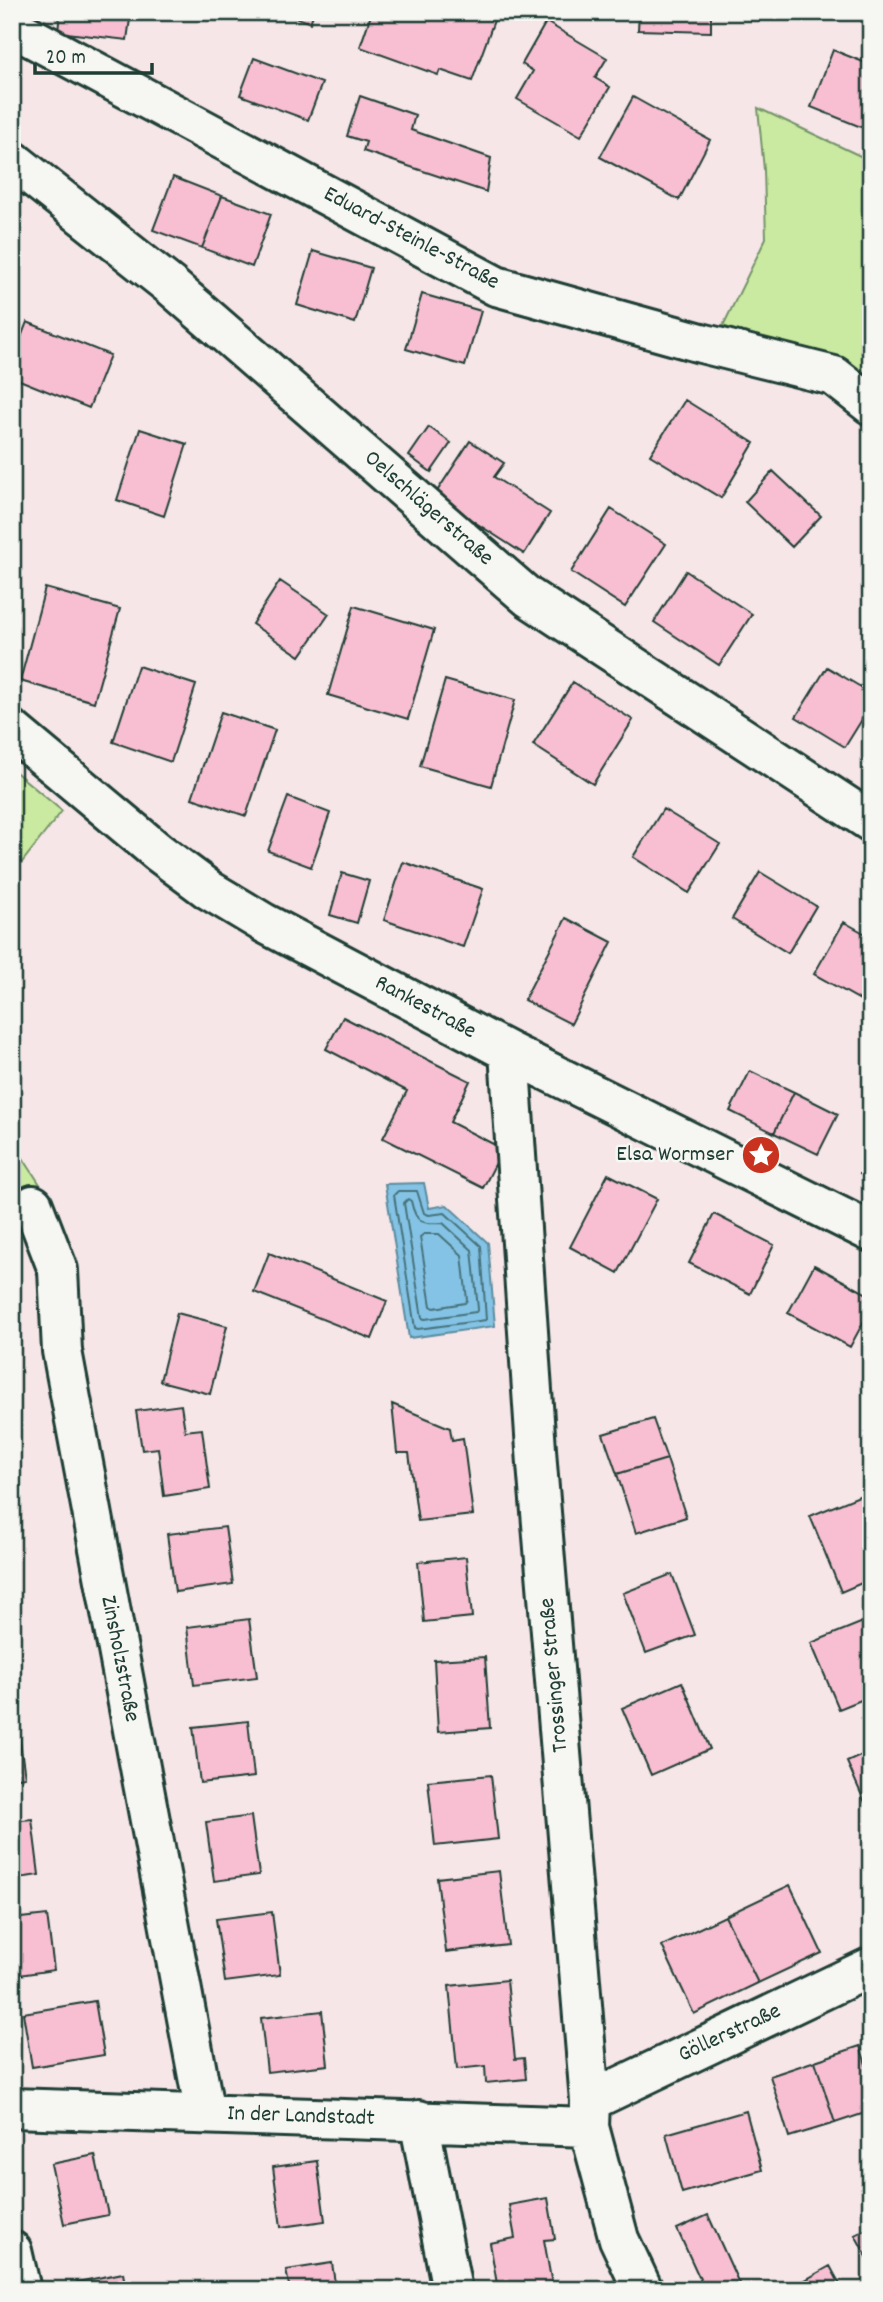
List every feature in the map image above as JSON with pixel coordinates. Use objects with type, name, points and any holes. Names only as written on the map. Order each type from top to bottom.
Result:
[{"type":"street","name":"Eduard-Steinle-Straße","points":[[12,27],[496,286],[834,376],[871,405]]},
{"type":"street","name":"Oelschlägerstraße","points":[[12,160],[171,286],[528,597],[871,822]]},
{"type":"street","name":"Rankestraße","points":[[12,730],[158,852],[209,890],[264,923],[509,1052],[871,1232]]},
{"type":"street","name":"Trossinger Straße","points":[[509,1052],[537,1464],[590,2114],[619,2239],[643,2290]]},
{"type":"street","name":"Zinsholzstraße","points":[[33,1205],[58,1269],[62,1351],[205,2114]]},
{"type":"street","name":"Göllerstraße","points":[[590,2114],[871,1967]]},
{"type":"street","name":"In der Landstadt","points":[[12,2108],[419,2120],[590,2114]]},
{"type":"street","points":[[419,2120],[452,2290]]},
{"type":"street","points":[[12,2251],[21,2290]]},
{"type":"green space","points":[[758,108],[871,161],[871,376],[723,326],[766,238],[764,170]]},
{"type":"green space","points":[[12,769],[62,811],[12,875]]},
{"type":"green space","points":[[12,1141],[52,1203],[12,1188]]},
{"type":"water","points":[[424,1183],[429,1208],[447,1205],[488,1243],[495,1326],[409,1338],[385,1184]]},
{"type":"building","points":[[60,12],[131,12],[127,40],[58,32]]},
{"type":"building","points":[[283,12],[314,12],[310,23]]},
{"type":"building","points":[[372,12],[497,12],[472,81],[440,70],[438,75],[360,47]]},
{"type":"building","points":[[639,12],[711,12],[711,32],[638,30]]},
{"type":"building","points":[[546,22],[607,58],[595,78],[610,87],[581,136],[517,99],[533,71],[522,64]]},
{"type":"building","points":[[833,50],[871,65],[871,131],[811,107]]},
{"type":"building","points":[[254,58],[322,83],[308,120],[240,95]]},
{"type":"building","points":[[360,96],[415,115],[411,130],[491,158],[486,192],[363,151],[366,142],[347,136]]},
{"type":"building","points":[[633,97],[710,140],[679,200],[600,157]]},
{"type":"building","points":[[173,177],[222,196],[202,248],[153,230]]},
{"type":"building","points":[[222,196],[271,214],[252,267],[202,248]]},
{"type":"building","points":[[313,251],[371,268],[355,323],[297,305]]},
{"type":"building","points":[[422,294],[481,311],[465,366],[406,349]]},
{"type":"building","points":[[27,322],[110,355],[89,408],[12,377],[12,360]]},
{"type":"building","points":[[685,400],[754,443],[721,498],[650,455]]},
{"type":"building","points":[[429,427],[451,443],[431,472],[409,456]]},
{"type":"building","points":[[140,429],[187,444],[164,516],[117,500]]},
{"type":"building","points":[[470,441],[504,463],[494,477],[550,513],[524,554],[434,496]]},
{"type":"building","points":[[773,471],[821,516],[792,547],[745,502]]},
{"type":"building","points":[[611,509],[666,544],[625,607],[571,572]]},
{"type":"building","points":[[686,571],[752,614],[719,665],[654,622]]},
{"type":"building","points":[[12,573],[19,575],[12,601]]},
{"type":"building","points":[[280,581],[329,614],[300,656],[252,624]]},
{"type":"building","points":[[45,588],[120,609],[94,702],[20,681]]},
{"type":"building","points":[[354,606],[434,630],[408,719],[328,695]]},
{"type":"building","points":[[138,666],[196,685],[171,762],[113,742]]},
{"type":"building","points":[[827,667],[871,693],[871,705],[845,747],[796,717]]},
{"type":"building","points":[[445,680],[515,700],[491,786],[420,766]]},
{"type":"building","points":[[573,682],[633,720],[593,784],[533,745]]},
{"type":"building","points":[[221,712],[275,730],[246,816],[192,798]]},
{"type":"building","points":[[288,797],[330,813],[311,867],[268,851]]},
{"type":"building","points":[[663,809],[720,844],[689,893],[633,857]]},
{"type":"building","points":[[403,862],[483,889],[463,947],[384,920]]},
{"type":"building","points":[[760,872],[816,906],[788,953],[732,919]]},
{"type":"building","points":[[342,873],[369,881],[357,923],[330,915]]},
{"type":"building","points":[[566,918],[612,942],[571,1024],[524,1000]]},
{"type":"building","points":[[844,922],[871,937],[871,1006],[814,974]]},
{"type":"building","points":[[343,1017],[470,1081],[450,1122],[503,1149],[483,1188],[383,1138],[407,1091],[326,1049]]},
{"type":"building","points":[[750,1071],[794,1092],[774,1133],[730,1111]]},
{"type":"building","points":[[794,1092],[838,1114],[818,1154],[774,1133]]},
{"type":"building","points":[[871,1152],[871,1180],[860,1174]]},
{"type":"building","points":[[608,1174],[657,1199],[618,1273],[570,1247]]},
{"type":"building","points":[[714,1214],[774,1245],[750,1294],[689,1263]]},
{"type":"building","points":[[269,1253],[387,1301],[372,1339],[254,1292]]},
{"type":"building","points":[[814,1265],[871,1296],[871,1308],[850,1347],[788,1313]]},
{"type":"building","points":[[177,1313],[227,1326],[210,1394],[160,1381]]},
{"type":"building","points":[[392,1404],[450,1428],[452,1440],[463,1438],[473,1515],[418,1521],[409,1453],[397,1453]]},
{"type":"building","points":[[181,1405],[185,1431],[202,1429],[210,1489],[164,1496],[158,1448],[142,1450],[136,1411]]},
{"type":"building","points":[[653,1419],[667,1459],[617,1474],[603,1434]]},
{"type":"building","points":[[667,1459],[686,1517],[636,1533],[617,1474]]},
{"type":"building","points":[[864,1494],[871,1510],[871,1579],[841,1592],[810,1516]]},
{"type":"building","points":[[225,1527],[233,1584],[175,1592],[167,1534]]},
{"type":"building","points":[[466,1557],[472,1617],[424,1622],[418,1562]]},
{"type":"building","points":[[672,1574],[695,1635],[646,1653],[623,1593]]},
{"type":"building","points":[[249,1619],[257,1677],[194,1685],[187,1627]]},
{"type":"building","points":[[863,1622],[871,1640],[871,1696],[839,1709],[811,1643]]},
{"type":"building","points":[[485,1657],[490,1728],[438,1732],[434,1660]]},
{"type":"building","points":[[682,1682],[710,1749],[651,1775],[622,1708]]},
{"type":"building","points":[[16,1714],[25,1777],[12,1779],[12,1715]]},
{"type":"building","points":[[248,1721],[254,1777],[200,1783],[193,1727]]},
{"type":"building","points":[[871,1751],[871,1816],[847,1762]]},
{"type":"building","points":[[491,1775],[498,1839],[435,1846],[428,1781]]},
{"type":"building","points":[[251,1816],[259,1875],[214,1881],[206,1822]]},
{"type":"building","points":[[32,1819],[39,1875],[12,1879],[12,1821]]},
{"type":"building","points":[[499,1871],[508,1945],[446,1952],[437,1878]]},
{"type":"building","points":[[790,1885],[822,1953],[758,1983],[725,1916]]},
{"type":"building","points":[[272,1912],[280,1975],[225,1982],[216,1919]]},
{"type":"building","points":[[47,1915],[54,1970],[12,1976],[12,1919]]},
{"type":"building","points":[[725,1916],[758,1983],[694,2014],[662,1946]]},
{"type":"building","points":[[507,1980],[515,2059],[524,2058],[526,2079],[486,2083],[485,2066],[457,2069],[449,1986]]},
{"type":"building","points":[[95,2001],[104,2055],[32,2067],[23,2013]]},
{"type":"building","points":[[322,2011],[328,2065],[267,2072],[261,2018]]},
{"type":"building","points":[[860,2046],[871,2080],[871,2111],[835,2123],[815,2061]]},
{"type":"building","points":[[815,2061],[835,2123],[789,2137],[770,2076]]},
{"type":"building","points":[[746,2111],[762,2170],[682,2193],[666,2134]]},
{"type":"building","points":[[95,2155],[108,2215],[64,2224],[51,2164]]},
{"type":"building","points":[[317,2161],[325,2221],[281,2227],[273,2167]]},
{"type":"building","points":[[548,2198],[555,2239],[544,2240],[553,2290],[498,2290],[490,2243],[515,2238],[509,2205]]},
{"type":"building","points":[[708,2215],[742,2290],[705,2290],[677,2229]]},
{"type":"building","points":[[871,2227],[871,2264],[855,2235]]},
{"type":"building","points":[[332,2263],[336,2290],[290,2290],[286,2270]]},
{"type":"building","points":[[830,2266],[843,2290],[804,2290],[800,2283]]},
{"type":"building","points":[[123,2273],[126,2290],[79,2290],[77,2282]]},
{"type":"building","points":[[800,2283],[804,2290],[787,2290]]},
{"type":"place","name":"Elsa Wormser","points":[[761,1155]]}]
